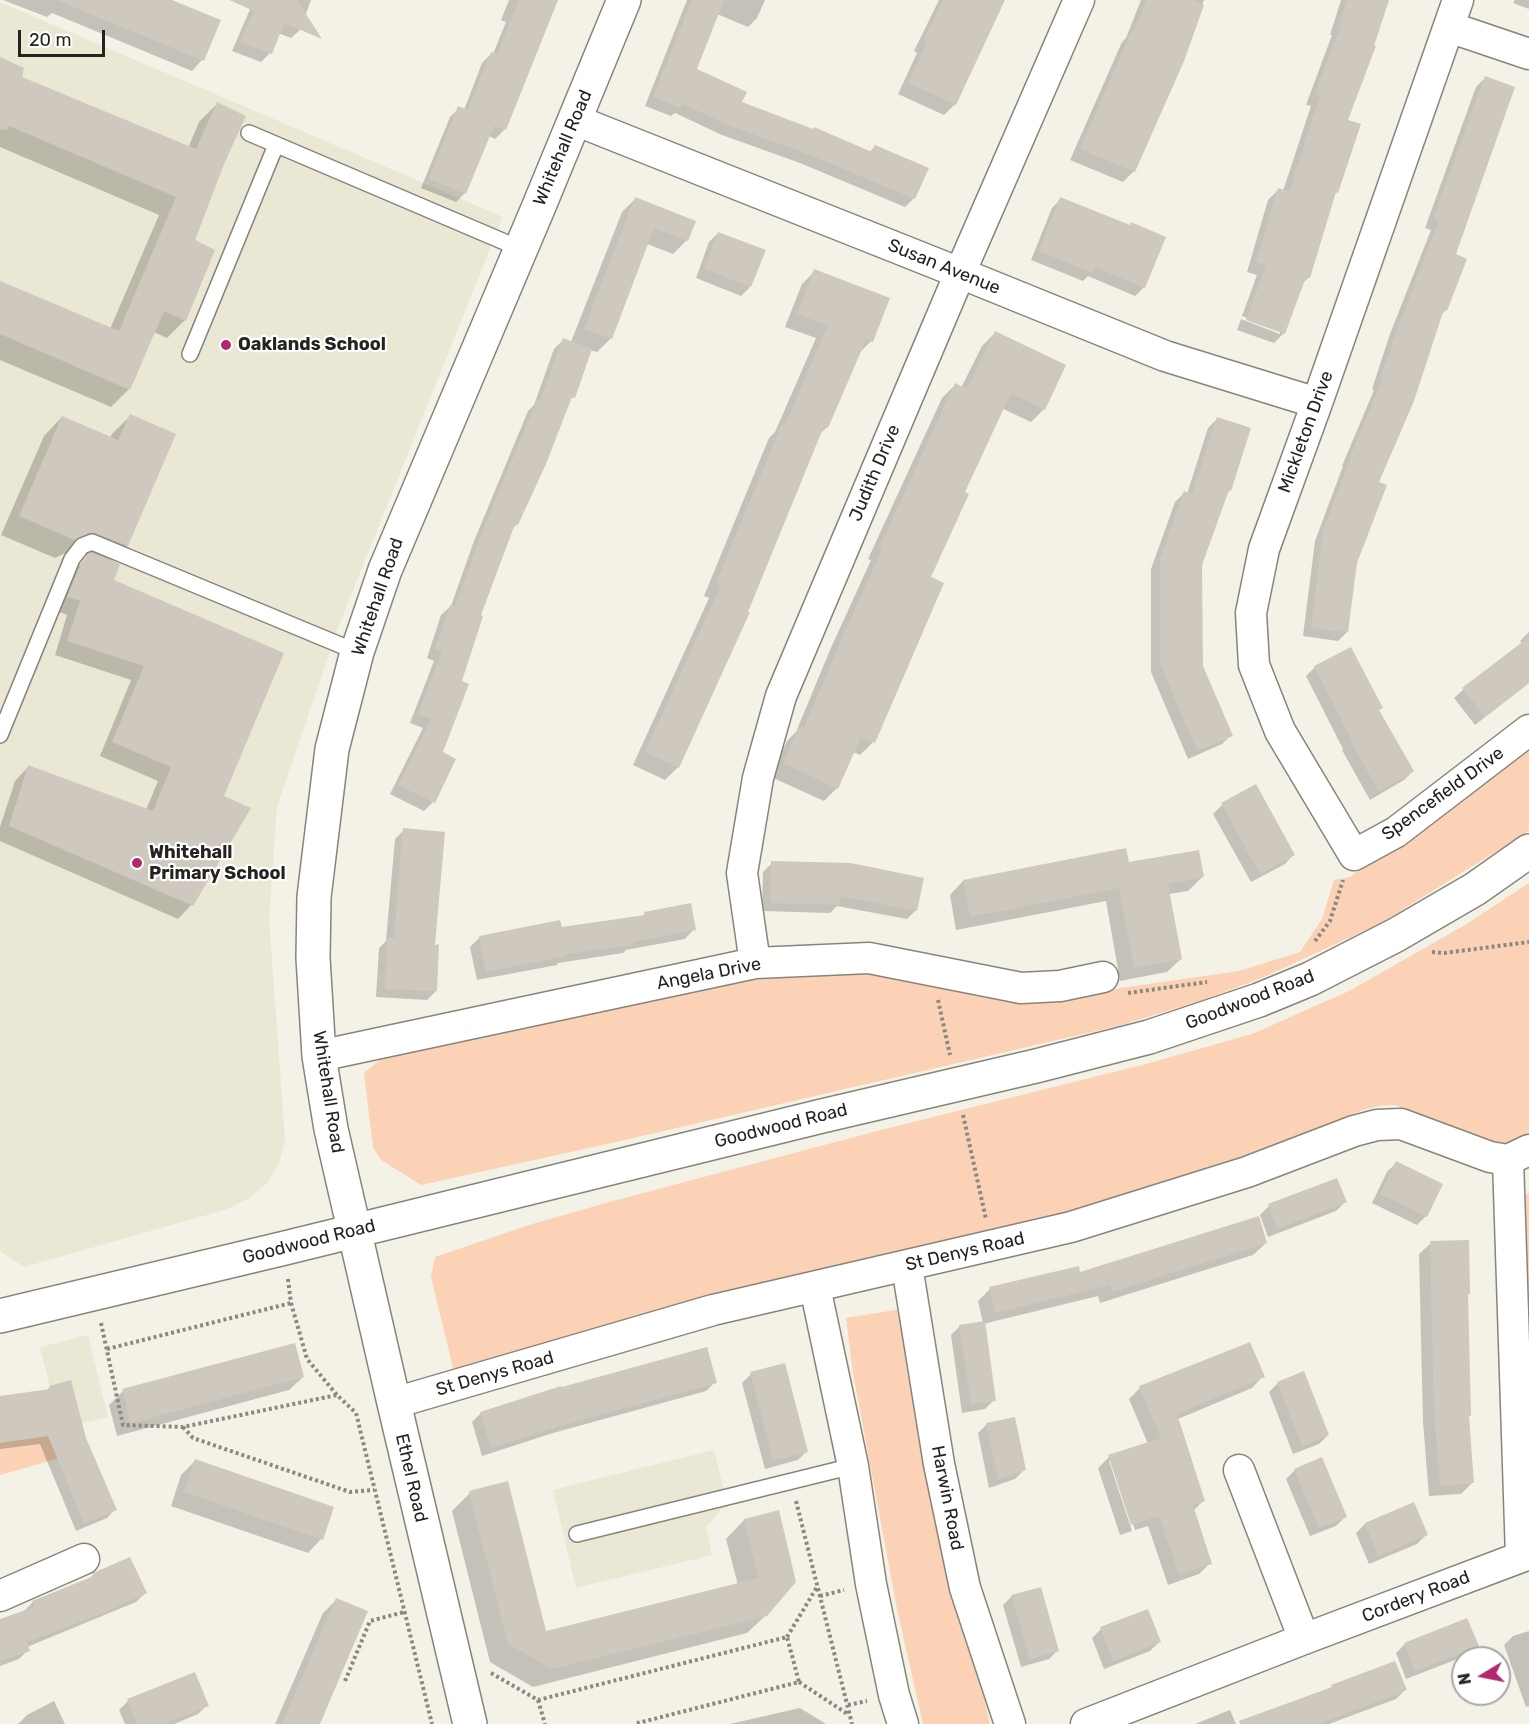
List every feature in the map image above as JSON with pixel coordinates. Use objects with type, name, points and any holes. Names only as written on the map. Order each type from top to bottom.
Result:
[{"type":"street","name":"Whitehall Road","points":[[354,1231],[331,1129],[319,1056],[314,958],[314,897],[332,749],[357,652],[385,570],[624,0]]},
{"type":"street","name":"Judith Drive","points":[[755,963],[742,873],[758,778],[781,696],[960,273],[1079,0]]},
{"type":"street","points":[[1453,13],[1529,54]]},
{"type":"street","name":"Mickleton Drive","points":[[1354,855],[1280,731],[1254,665],[1251,613],[1264,549],[1453,13]]},
{"type":"street","name":"Susan Avenue","points":[[575,120],[1165,356],[1317,403]]},
{"type":"street","name":"Spencefield Drive","points":[[1354,855],[1396,832],[1529,730]]},
{"type":"street","name":"Goodwood Road","points":[[0,1316],[1149,1037],[1260,1000],[1310,979],[1396,935],[1475,890],[1529,851]]},
{"type":"street","name":"Angela Drive","points":[[319,1056],[755,963],[869,958],[1021,988],[1060,986],[1103,977]]},
{"type":"street","name":"St Denys Road","points":[[393,1403],[713,1310],[1071,1227],[1247,1172],[1354,1131],[1377,1125],[1401,1124],[1490,1157],[1519,1155]]},
{"type":"street","points":[[1519,1155],[1525,1556]]},
{"type":"street","name":"Ethel Road","points":[[354,1231],[470,1724]]},
{"type":"street","name":"Harwin Road","points":[[907,1266],[939,1464],[965,1588],[1010,1724]]},
{"type":"street","points":[[815,1287],[853,1466],[871,1584],[894,1695],[903,1724]]},
{"type":"street","points":[[1239,1470],[1304,1639]]},
{"type":"street","name":"Cordery Road","points":[[1086,1724],[1525,1556]]},
{"type":"street","points":[[0,1596],[84,1559]]},
{"type":"lane","points":[[249,133],[521,249]]},
{"type":"lane","points":[[190,354],[276,145]]},
{"type":"lane","points":[[0,735],[72,559],[82,546],[92,542],[357,652]]},
{"type":"lane","points":[[577,1534],[853,1466]]},
{"type":"path","points":[[1310,979],[1303,958],[1330,921],[1341,884],[1354,855]]},
{"type":"path","points":[[1396,935],[1408,949],[1444,953],[1529,942]]},
{"type":"path","points":[[1103,977],[1124,994],[1215,981]]},
{"type":"path","points":[[94,1293],[123,1425],[183,1427],[337,1395]]},
{"type":"path","points":[[107,1349],[291,1303],[307,1359],[337,1395],[356,1413],[432,1724]]},
{"type":"path","points":[[183,1427],[193,1438],[350,1492],[374,1490]]},
{"type":"path","points":[[792,1482],[852,1724]]},
{"type":"path","points":[[489,1672],[538,1700],[787,1637],[818,1586]]},
{"type":"path","points":[[345,1681],[370,1621],[404,1612]]},
{"type":"path","points":[[787,1637],[798,1682],[850,1715]]},
{"type":"path","points":[[634,1724],[798,1682]]},
{"type":"path","points":[[538,1700],[544,1724]]},
{"type":"shaded area","points":[[0,2],[503,217],[339,625],[277,807],[269,919],[285,1140],[279,1164],[267,1183],[249,1198],[228,1209],[24,1267],[0,1251]]},
{"type":"shaded area","points":[[1529,742],[1529,831],[1381,923],[1264,977],[1200,1001],[1118,1026],[421,1185],[381,1160],[373,1147],[364,1073],[391,1051],[756,977],[831,970],[903,974],[1052,1000],[1239,971],[1300,952],[1322,919],[1334,880],[1350,877]]},
{"type":"shaded area","points":[[1529,883],[1529,1137],[1511,1145],[1488,1143],[1395,1105],[1378,1106],[1360,1111],[1248,1159],[1093,1208],[454,1372],[431,1277],[435,1257],[529,1225],[613,1201],[877,1131],[1146,1064],[1252,1034],[1351,990],[1465,925]]},
{"type":"shaded area","points":[[1529,1193],[1529,1348],[1524,1196]]},
{"type":"shaded area","points":[[901,1309],[990,1724],[923,1724],[897,1609],[853,1373],[846,1318]]},
{"type":"shaded area","points":[[88,1335],[108,1417],[60,1428],[40,1347]]},
{"type":"shaded area","points":[[54,1424],[60,1458],[0,1475],[0,1435]]},
{"type":"shaded area","points":[[714,1450],[728,1507],[721,1509],[706,1528],[712,1555],[576,1588],[553,1490]]},
{"type":"building","points":[[59,0],[172,0],[221,20],[204,61]]},
{"type":"building","points":[[229,0],[297,0],[322,39],[284,23],[272,54],[240,42],[254,11]]},
{"type":"building","points":[[519,0],[558,0],[506,130],[494,126],[466,194],[429,179],[458,106],[468,110],[491,52],[497,55]]},
{"type":"building","points":[[692,0],[724,0],[697,69],[747,92],[742,102],[813,129],[814,127],[872,152],[875,145],[929,168],[915,199],[810,155],[731,126],[683,104],[681,108],[653,97]]},
{"type":"building","points":[[943,0],[1005,0],[956,105],[908,83],[927,42],[924,40]]},
{"type":"building","points":[[1146,0],[1192,0],[1204,5],[1184,61],[1135,172],[1080,149]]},
{"type":"building","points":[[1347,0],[1389,0],[1374,46],[1376,46],[1348,120],[1361,124],[1338,193],[1336,192],[1310,278],[1306,277],[1285,334],[1246,320],[1266,265],[1256,262],[1278,188],[1289,191],[1320,96],[1315,94],[1341,25],[1339,25]]},
{"type":"building","points":[[0,57],[24,68],[22,77],[196,149],[217,102],[246,116],[224,164],[195,240],[215,250],[186,321],[164,311],[130,390],[0,334],[0,281],[119,331],[176,197],[9,126],[7,130],[0,129]]},
{"type":"building","points":[[1485,76],[1515,87],[1456,254],[1467,259],[1447,311],[1444,309],[1414,401],[1379,482],[1387,485],[1357,563],[1348,632],[1311,628],[1323,531],[1350,457],[1382,381],[1380,380],[1399,324],[1439,221],[1433,219]]},
{"type":"building","points":[[635,197],[696,221],[688,241],[654,228],[612,339],[584,329]]},
{"type":"building","points":[[1060,197],[1166,237],[1145,288],[1095,267],[1093,273],[1039,251]]},
{"type":"building","points":[[718,232],[766,250],[751,287],[704,269]]},
{"type":"building","points":[[814,269],[890,298],[873,342],[866,340],[828,428],[824,426],[748,612],[750,612],[679,768],[645,752],[721,585],[716,583],[782,424],[785,425],[828,325],[797,314]]},
{"type":"building","points":[[995,331],[1066,365],[1045,410],[1011,393],[965,492],[969,494],[931,577],[944,583],[875,743],[861,737],[838,789],[783,763],[800,726],[804,728],[883,547],[880,546],[955,383],[967,389]]},
{"type":"building","points":[[563,338],[592,349],[575,398],[572,397],[546,464],[518,525],[515,524],[481,615],[483,616],[462,681],[469,684],[443,752],[456,759],[435,803],[398,785],[431,719],[418,714],[442,652],[435,649],[450,605],[455,607],[483,530],[537,400],[540,401]]},
{"type":"building","points":[[130,414],[176,434],[128,546],[95,533],[88,533],[74,540],[19,516],[62,416],[118,440]]},
{"type":"building","points":[[1217,417],[1251,428],[1231,491],[1229,490],[1202,565],[1203,666],[1233,736],[1197,751],[1160,663],[1160,559],[1184,491],[1192,494]]},
{"type":"building","points":[[92,553],[120,564],[114,580],[284,653],[224,796],[251,808],[193,906],[9,826],[28,765],[153,811],[171,767],[112,742],[144,666],[67,641],[80,601],[67,597],[81,564],[88,554]]},
{"type":"building","points":[[1529,637],[1529,683],[1485,717],[1462,688]]},
{"type":"building","points":[[1351,647],[1383,708],[1379,710],[1414,771],[1379,792],[1350,740],[1314,666]]},
{"type":"building","points":[[1256,784],[1295,855],[1260,874],[1221,803]]},
{"type":"building","points":[[403,828],[445,832],[435,945],[439,944],[437,991],[385,989],[387,938],[394,938]]},
{"type":"building","points":[[1126,848],[1129,862],[1199,850],[1204,877],[1168,884],[1182,959],[1134,968],[1119,888],[970,917],[963,880]]},
{"type":"building","points":[[771,861],[851,863],[924,878],[917,911],[840,896],[840,905],[770,903]]},
{"type":"building","points":[[691,903],[696,930],[633,942],[633,945],[567,954],[567,956],[486,972],[479,936],[560,920],[562,927],[645,915],[644,912]]},
{"type":"building","points":[[1396,1161],[1443,1184],[1427,1217],[1380,1194]]},
{"type":"building","points":[[1337,1178],[1347,1202],[1277,1229],[1268,1204]]},
{"type":"building","points":[[1259,1216],[1267,1243],[1112,1292],[1110,1285],[995,1313],[989,1287],[1079,1266],[1080,1272]]},
{"type":"building","points":[[1469,1240],[1471,1416],[1469,1416],[1474,1483],[1440,1486],[1434,1410],[1430,1241]]},
{"type":"building","points":[[985,1321],[996,1401],[971,1404],[959,1325]]},
{"type":"building","points":[[1250,1342],[1265,1377],[1177,1414],[1205,1501],[1193,1505],[1212,1564],[1179,1574],[1159,1516],[1131,1525],[1108,1455],[1161,1438],[1139,1386]]},
{"type":"building","points":[[295,1343],[304,1377],[131,1423],[122,1389]]},
{"type":"building","points":[[707,1347],[717,1383],[563,1425],[491,1448],[480,1412],[561,1386]]},
{"type":"building","points":[[785,1363],[808,1452],[773,1461],[750,1372]]},
{"type":"building","points":[[1304,1371],[1329,1435],[1302,1446],[1277,1382]]},
{"type":"building","points":[[71,1380],[86,1438],[117,1510],[84,1524],[48,1436],[0,1443],[0,1396],[50,1389],[49,1386]]},
{"type":"building","points":[[1015,1417],[1026,1470],[998,1480],[986,1423]]},
{"type":"building","points":[[1322,1457],[1347,1517],[1319,1528],[1294,1469]]},
{"type":"building","points":[[195,1459],[334,1507],[323,1540],[184,1492]]},
{"type":"building","points":[[508,1481],[546,1631],[758,1578],[744,1519],[779,1510],[796,1582],[767,1616],[552,1669],[508,1644],[469,1491]]},
{"type":"building","points":[[1414,1502],[1428,1535],[1378,1556],[1365,1523]]},
{"type":"building","points":[[130,1557],[147,1593],[103,1613],[27,1642],[30,1651],[0,1661],[0,1619],[34,1607],[32,1601],[94,1576],[93,1573]]},
{"type":"building","points":[[1041,1587],[1059,1651],[1030,1659],[1011,1595]]},
{"type":"building","points":[[336,1598],[368,1611],[320,1724],[282,1724]]},
{"type":"building","points":[[1148,1609],[1161,1642],[1113,1661],[1100,1627]]},
{"type":"building","points":[[1467,1618],[1479,1646],[1451,1646],[1451,1657],[1415,1671],[1404,1643]]},
{"type":"building","points":[[1395,1661],[1407,1690],[1319,1724],[1240,1724],[1239,1721]]},
{"type":"building","points":[[195,1672],[209,1706],[163,1724],[137,1724],[127,1699]]},
{"type":"place","name":"Oaklands School","points":[[226,345]]},
{"type":"place","name":"Whitehall Primary School","points":[[137,863]]}]
